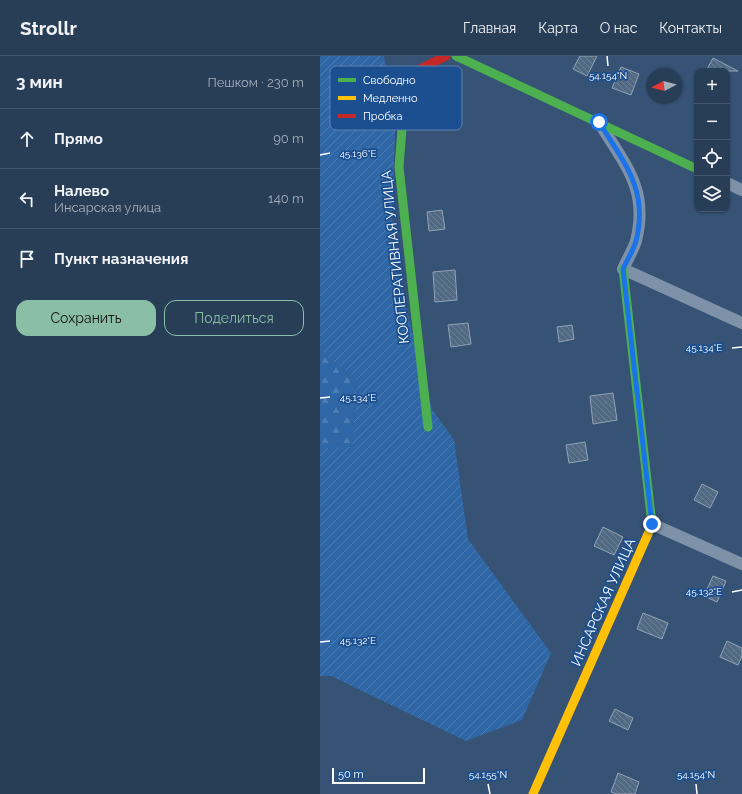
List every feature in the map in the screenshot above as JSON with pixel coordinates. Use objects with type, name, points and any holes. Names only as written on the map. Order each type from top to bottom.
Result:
[{"type":"street","name":"КООПЕРАТИВНАЯ УЛИЦА","points":[[426,66],[446,56]]},
{"type":"street","points":[[456,56],[694,168]]},
{"type":"street","points":[[599,122],[634,179],[640,207],[636,241],[623,269],[652,524],[742,564]]},
{"type":"street","name":"КООПЕРАТИВНАЯ УЛИЦА","points":[[402,130],[399,167],[428,427]]},
{"type":"street","points":[[730,184],[742,190]]},
{"type":"street","points":[[623,269],[742,323]]},
{"type":"street","name":"ИНСАРСКАЯ УЛИЦА","points":[[533,794],[652,524]]},
{"type":"green space","points":[[320,56],[384,56],[385,66],[330,66],[330,130],[395,130],[391,249],[432,409],[454,440],[468,539],[551,653],[522,720],[466,741],[331,676],[320,676],[320,448],[352,447],[357,381],[320,351]]},
{"type":"green space","points":[[320,351],[357,381],[352,448],[320,448]]},
{"type":"building","points":[[580,56],[597,56],[587,76],[573,69]]},
{"type":"building","points":[[713,58],[738,71],[730,71],[730,68],[708,68]]},
{"type":"building","points":[[621,67],[639,74],[631,95],[612,88]]},
{"type":"building","points":[[442,210],[445,229],[429,231],[427,212]]},
{"type":"building","points":[[455,270],[457,300],[435,302],[433,272]]},
{"type":"building","points":[[468,323],[471,344],[451,347],[448,325]]},
{"type":"building","points":[[572,325],[574,339],[559,342],[557,327]]},
{"type":"building","points":[[613,393],[617,420],[593,424],[590,396]]},
{"type":"building","points":[[585,442],[588,460],[569,463],[566,445]]},
{"type":"building","points":[[702,484],[718,492],[710,508],[694,500]]},
{"type":"building","points":[[603,527],[623,537],[614,555],[594,546]]},
{"type":"building","points":[[713,576],[726,581],[717,602],[704,596]]},
{"type":"building","points":[[643,613],[668,623],[662,639],[637,629]]},
{"type":"building","points":[[727,641],[742,648],[742,656],[738,665],[720,657]]},
{"type":"building","points":[[615,709],[633,718],[628,730],[609,721]]},
{"type":"building","points":[[618,773],[639,782],[635,794],[617,794],[611,792]]},
{"type":"traffic: fast","points":[[456,56],[694,168]]},
{"type":"traffic: fast","points":[[402,130],[399,167],[428,427]]},
{"type":"traffic: fast","points":[[623,269],[652,524],[648,534]]},
{"type":"traffic: slow","points":[[533,794],[648,534]]},
{"type":"traffic: jam","points":[[426,66],[446,56]]},
{"type":"route","points":[[599,122],[634,179],[640,207],[636,241],[623,269],[652,524]]}]
